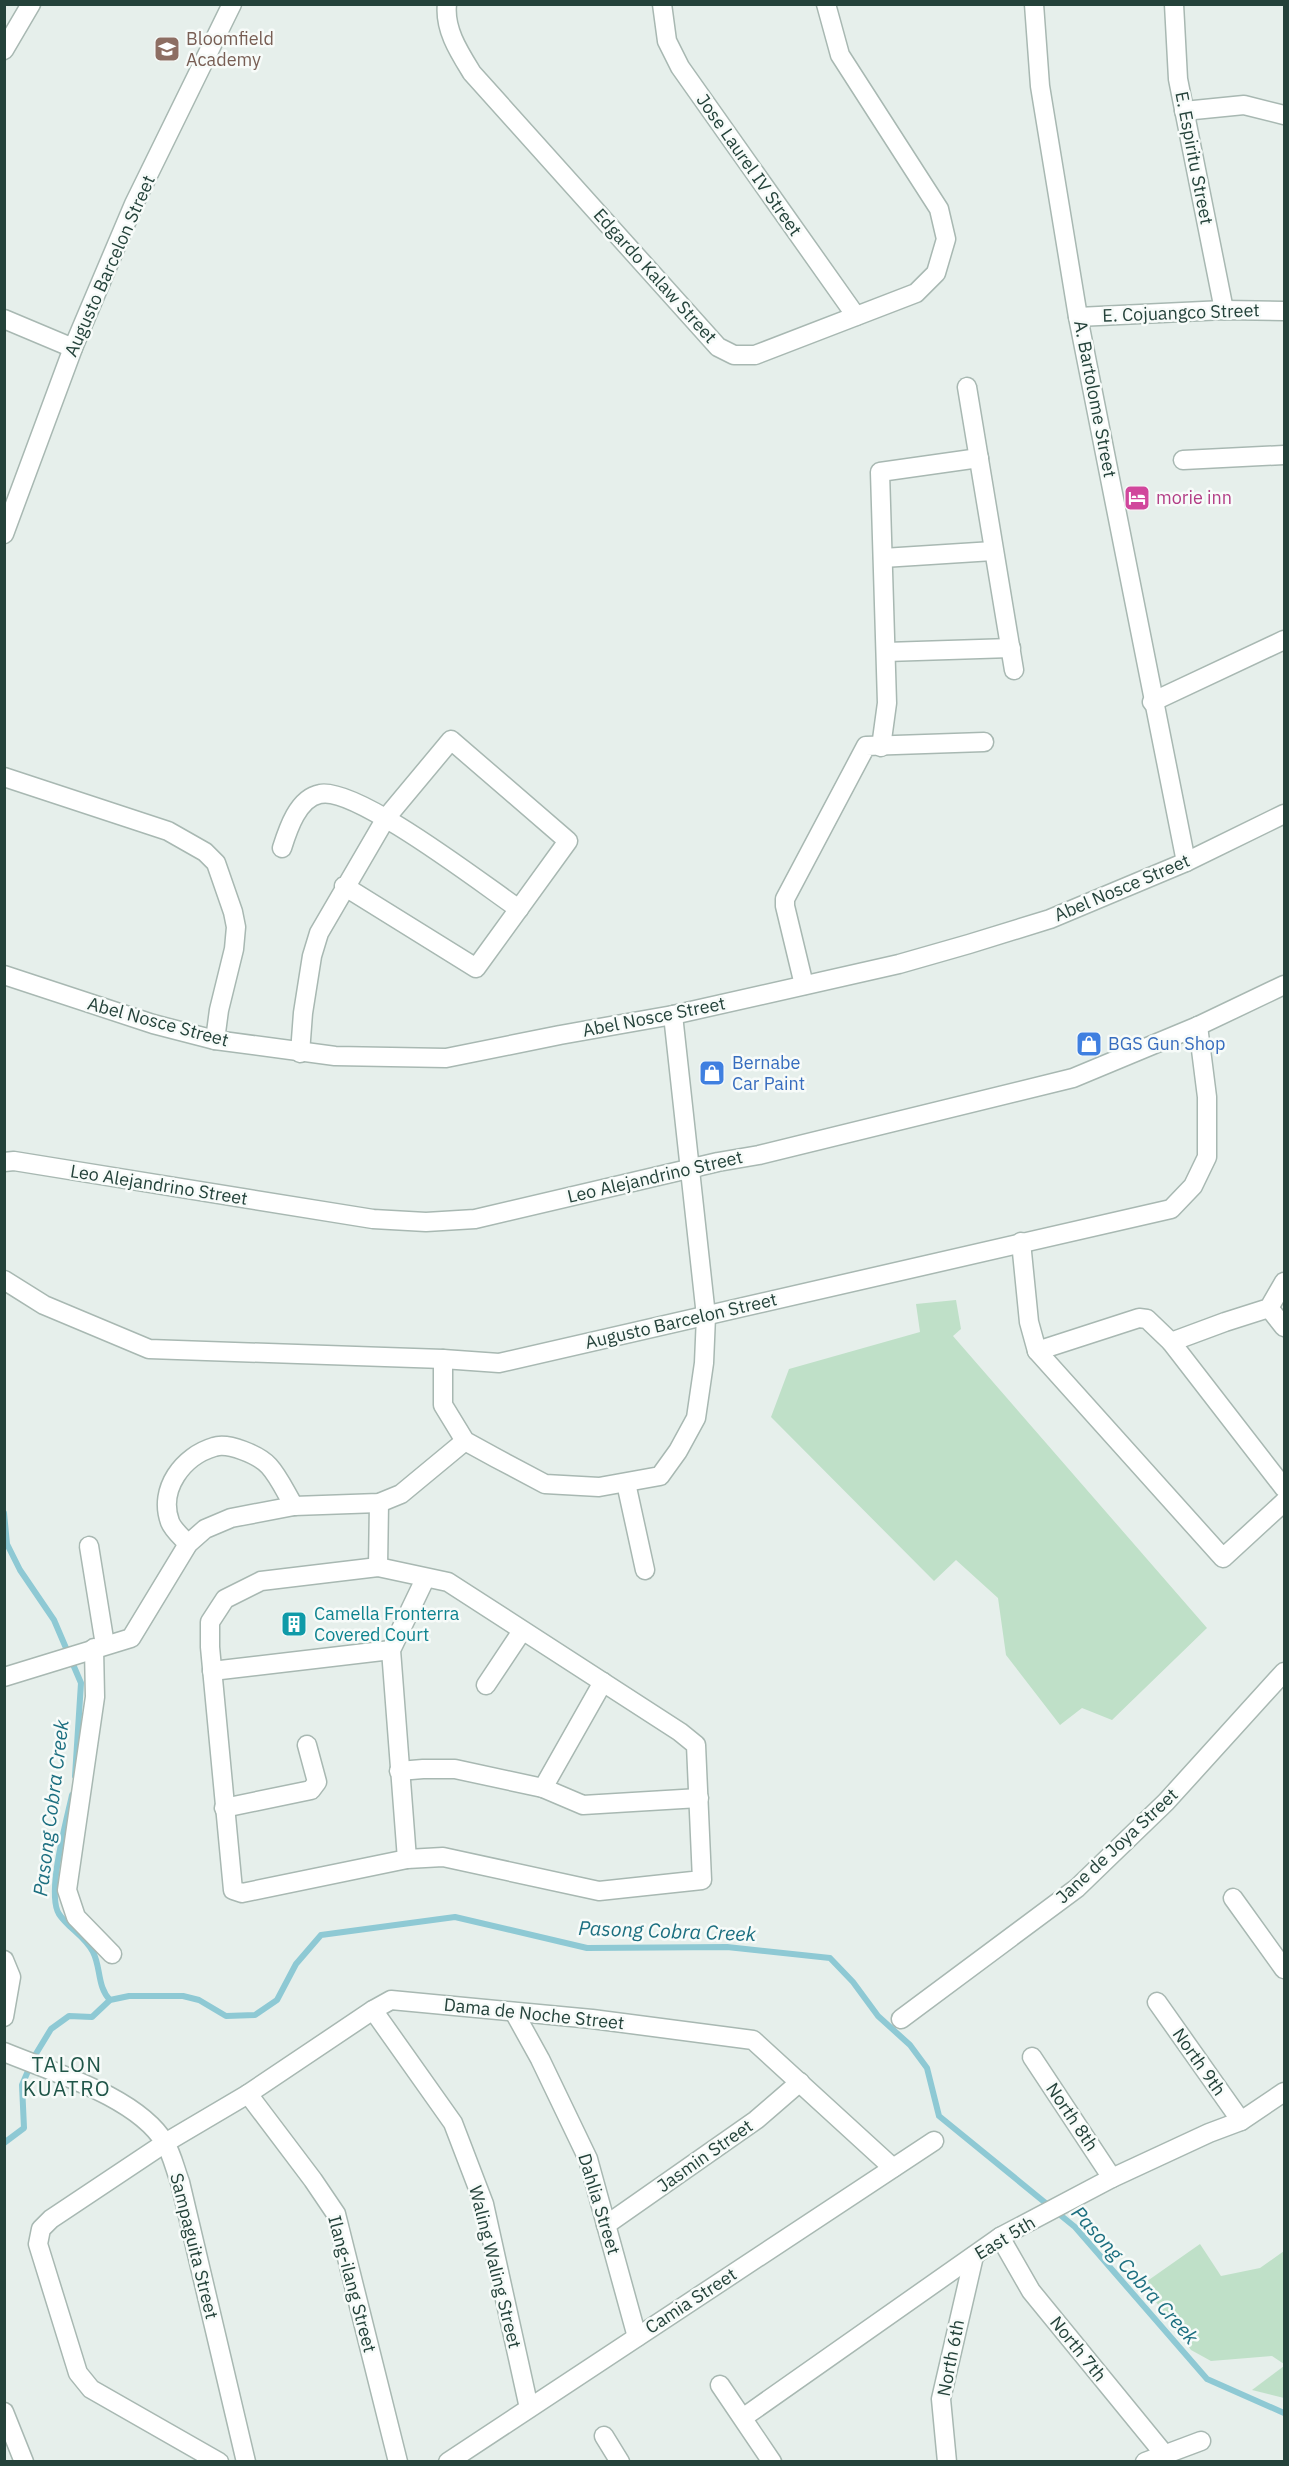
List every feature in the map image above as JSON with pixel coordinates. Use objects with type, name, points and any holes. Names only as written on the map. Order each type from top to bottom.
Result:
[{"type":"street","points":[[4,50],[31,4]]},
{"type":"street","name":"Augusto Barcelon Street","points":[[4,534],[73,348],[135,204],[232,4]]},
{"type":"street","name":"Edgardo Kalaw Street","points":[[447,4],[446,14],[455,45],[472,73],[718,347],[734,355],[755,355],[916,293],[936,273],[946,239],[939,209],[840,55],[826,4]]},
{"type":"street","name":"Jose Laurel IV Street","points":[[662,4],[668,41],[680,67],[855,316]]},
{"type":"street","name":"A. Bartolome Street","points":[[1034,4],[1040,86],[1078,317],[1152,702],[1186,862]]},
{"type":"street","name":"E. Espiritu Street","points":[[1174,4],[1178,79],[1224,310]]},
{"type":"street","points":[[1184,111],[1244,105],[1284,115]]},
{"type":"street","name":"E. Cojuangco Street","points":[[1078,317],[1224,310],[1284,311]]},
{"type":"street","points":[[4,319],[73,348]]},
{"type":"street","points":[[967,387],[1014,670]]},
{"type":"street","points":[[1183,460],[1284,455]]},
{"type":"street","points":[[881,747],[887,703],[882,471],[979,458]]},
{"type":"street","points":[[883,558],[993,550]]},
{"type":"street","points":[[1152,702],[1284,640]]},
{"type":"street","points":[[886,652],[1011,648]]},
{"type":"street","points":[[300,1053],[312,956],[319,933],[345,886],[386,818],[451,740],[568,841],[476,968],[345,886]]},
{"type":"street","points":[[804,985],[784,906],[785,899],[866,746],[984,742]]},
{"type":"street","points":[[4,777],[168,831],[205,852],[216,863],[236,927],[234,949],[219,1010],[215,1040]]},
{"type":"street","points":[[282,848],[287,831],[301,807],[310,797],[320,794],[338,796],[386,818],[519,909]]},
{"type":"street","name":"Abel Nosce Street","points":[[4,975],[153,1024],[215,1040],[335,1056],[446,1058],[673,1015],[899,964],[1050,919],[1186,862],[1284,814]]},
{"type":"street","name":"Leo Alejandrino Street","points":[[4,1162],[14,1161],[373,1220],[426,1222],[475,1219],[759,1155],[1073,1078],[1198,1026],[1284,985]]},
{"type":"street","points":[[443,1359],[443,1405],[465,1441],[546,1484],[599,1486],[660,1476],[678,1451],[696,1418],[704,1363],[706,1316],[673,1015]]},
{"type":"street","name":"Augusto Barcelon Street","points":[[4,1280],[44,1305],[149,1349],[499,1363],[1171,1209],[1192,1186],[1207,1157],[1207,1097],[1198,1026]]},
{"type":"street","points":[[1021,1242],[1029,1322],[1037,1351],[1223,1558],[1284,1502]]},
{"type":"street","points":[[1171,1342],[1269,1308],[1284,1282]]},
{"type":"street","points":[[1269,1308],[1284,1327]]},
{"type":"street","points":[[1037,1351],[1139,1318],[1147,1319],[1171,1342],[1284,1488]]},
{"type":"street","points":[[4,1677],[131,1638],[188,1544],[205,1529],[231,1518],[294,1506],[379,1503],[401,1494],[465,1441]]},
{"type":"street","points":[[188,1544],[170,1523],[168,1498],[173,1477],[192,1457],[216,1446],[252,1453],[270,1466],[294,1506]]},
{"type":"street","points":[[626,1483],[645,1570]]},
{"type":"street","points":[[378,1567],[379,1503]]},
{"type":"street","points":[[89,1546],[95,1697],[67,1890],[76,1917],[112,1953]]},
{"type":"street","points":[[378,1567],[425,1579],[448,1582],[696,1744],[702,1880],[599,1891],[442,1857],[407,1859],[242,1893],[233,1890],[212,1671],[210,1622],[225,1599],[261,1581],[378,1567]]},
{"type":"street","points":[[407,1859],[391,1650],[425,1579]]},
{"type":"street","points":[[486,1685],[522,1630]]},
{"type":"street","points":[[212,1671],[391,1650]]},
{"type":"street","name":"Jane de Joya Street","points":[[901,2019],[1077,1888],[1166,1802],[1284,1672]]},
{"type":"street","points":[[543,1788],[603,1682]]},
{"type":"street","points":[[224,1808],[311,1790],[317,1782],[307,1744]]},
{"type":"street","points":[[399,1772],[423,1768],[455,1769],[543,1788],[583,1805],[699,1798]]},
{"type":"street","points":[[1233,1898],[1284,1969]]},
{"type":"street","points":[[4,1960],[11,1977],[4,2017]]},
{"type":"street","name":"Dama de Noche Street","points":[[219,2462],[91,2389],[78,2373],[38,2244],[41,2229],[51,2219],[165,2143],[248,2094],[391,2000],[592,2019],[753,2040],[893,2168]]},
{"type":"street","name":"North 9th","points":[[1157,2002],[1241,2121]]},
{"type":"street","name":"Waling Waling Street","points":[[373,2010],[453,2123],[484,2204],[529,2408]]},
{"type":"street","name":"Dahlia Street","points":[[514,2012],[540,2059],[588,2158],[637,2337]]},
{"type":"street","name":"Sampaguita Street","points":[[11,2055],[45,2068],[136,2111],[165,2143],[180,2182],[246,2462]]},
{"type":"street","name":"North 8th","points":[[1032,2057],[1112,2178]]},
{"type":"street","name":"Jasmin Street","points":[[606,2225],[756,2120],[800,2082]]},
{"type":"street","name":"East 5th","points":[[744,2417],[1000,2237],[1112,2178],[1209,2133],[1241,2121],[1284,2092]]},
{"type":"street","name":"Ilang-ilang Street","points":[[248,2094],[336,2214],[398,2462]]},
{"type":"street","name":"Camia Street","points":[[448,2462],[934,2141]]},
{"type":"street","name":"North 7th","points":[[1000,2237],[1031,2291],[1165,2455]]},
{"type":"street","name":"North 6th","points":[[947,2462],[941,2399],[974,2256]]},
{"type":"street","points":[[720,2385],[744,2417],[772,2462]]},
{"type":"street","points":[[4,2412],[24,2462]]},
{"type":"street","points":[[603,2436],[620,2462]]},
{"type":"street","points":[[1144,2462],[1201,2441]]},
{"type":"green space","points":[[956,1300],[961,1329],[953,1336],[1207,1628],[1112,1720],[1082,1708],[1060,1725],[1006,1655],[998,1598],[956,1560],[934,1581],[771,1417],[789,1369],[920,1332],[916,1304]]},
{"type":"green space","points":[[1200,2244],[1221,2276],[1260,2268],[1284,2251],[1284,2364],[1272,2356],[1211,2361],[1191,2350],[1143,2284]]},
{"type":"green space","points":[[1284,2366],[1284,2398],[1252,2390]]},
{"type":"waterway","name":"Pasong Cobra Creek","points":[[4,1513],[7,1544],[20,1570],[54,1620],[81,1683],[75,1776]]},
{"type":"waterway","name":"Pasong Cobra Creek","points":[[72,1795],[56,1874],[56,1904],[59,1914],[86,1941],[93,1952],[103,1989],[110,2000]]},
{"type":"waterway","name":"Pasong Cobra Creek","points":[[4,2143],[24,2128],[22,2085],[34,2057],[51,2029],[69,2016],[92,2017],[110,2000],[129,1996],[183,1996],[199,2000],[226,2016],[255,2015],[277,2000],[296,1964],[321,1935],[455,1917],[587,1948],[727,1947],[830,1958],[853,1982],[878,2016],[910,2045],[927,2068],[939,2116],[1075,2227],[1207,2379],[1284,2413]]},
{"type":"place","name":"Bloomfield Academy","points":[[167,49]]},
{"type":"place","name":"morie inn","points":[[1137,498]]},
{"type":"place","name":"BGS Gun Shop","points":[[1089,1044]]},
{"type":"place","name":"Bernabe Car Paint","points":[[712,1073]]},
{"type":"place","name":"Camella Fronterra Covered Court","points":[[294,1624]]},
{"type":"district","name":"TALON KUATRO","points":[[67,2077]]}]
